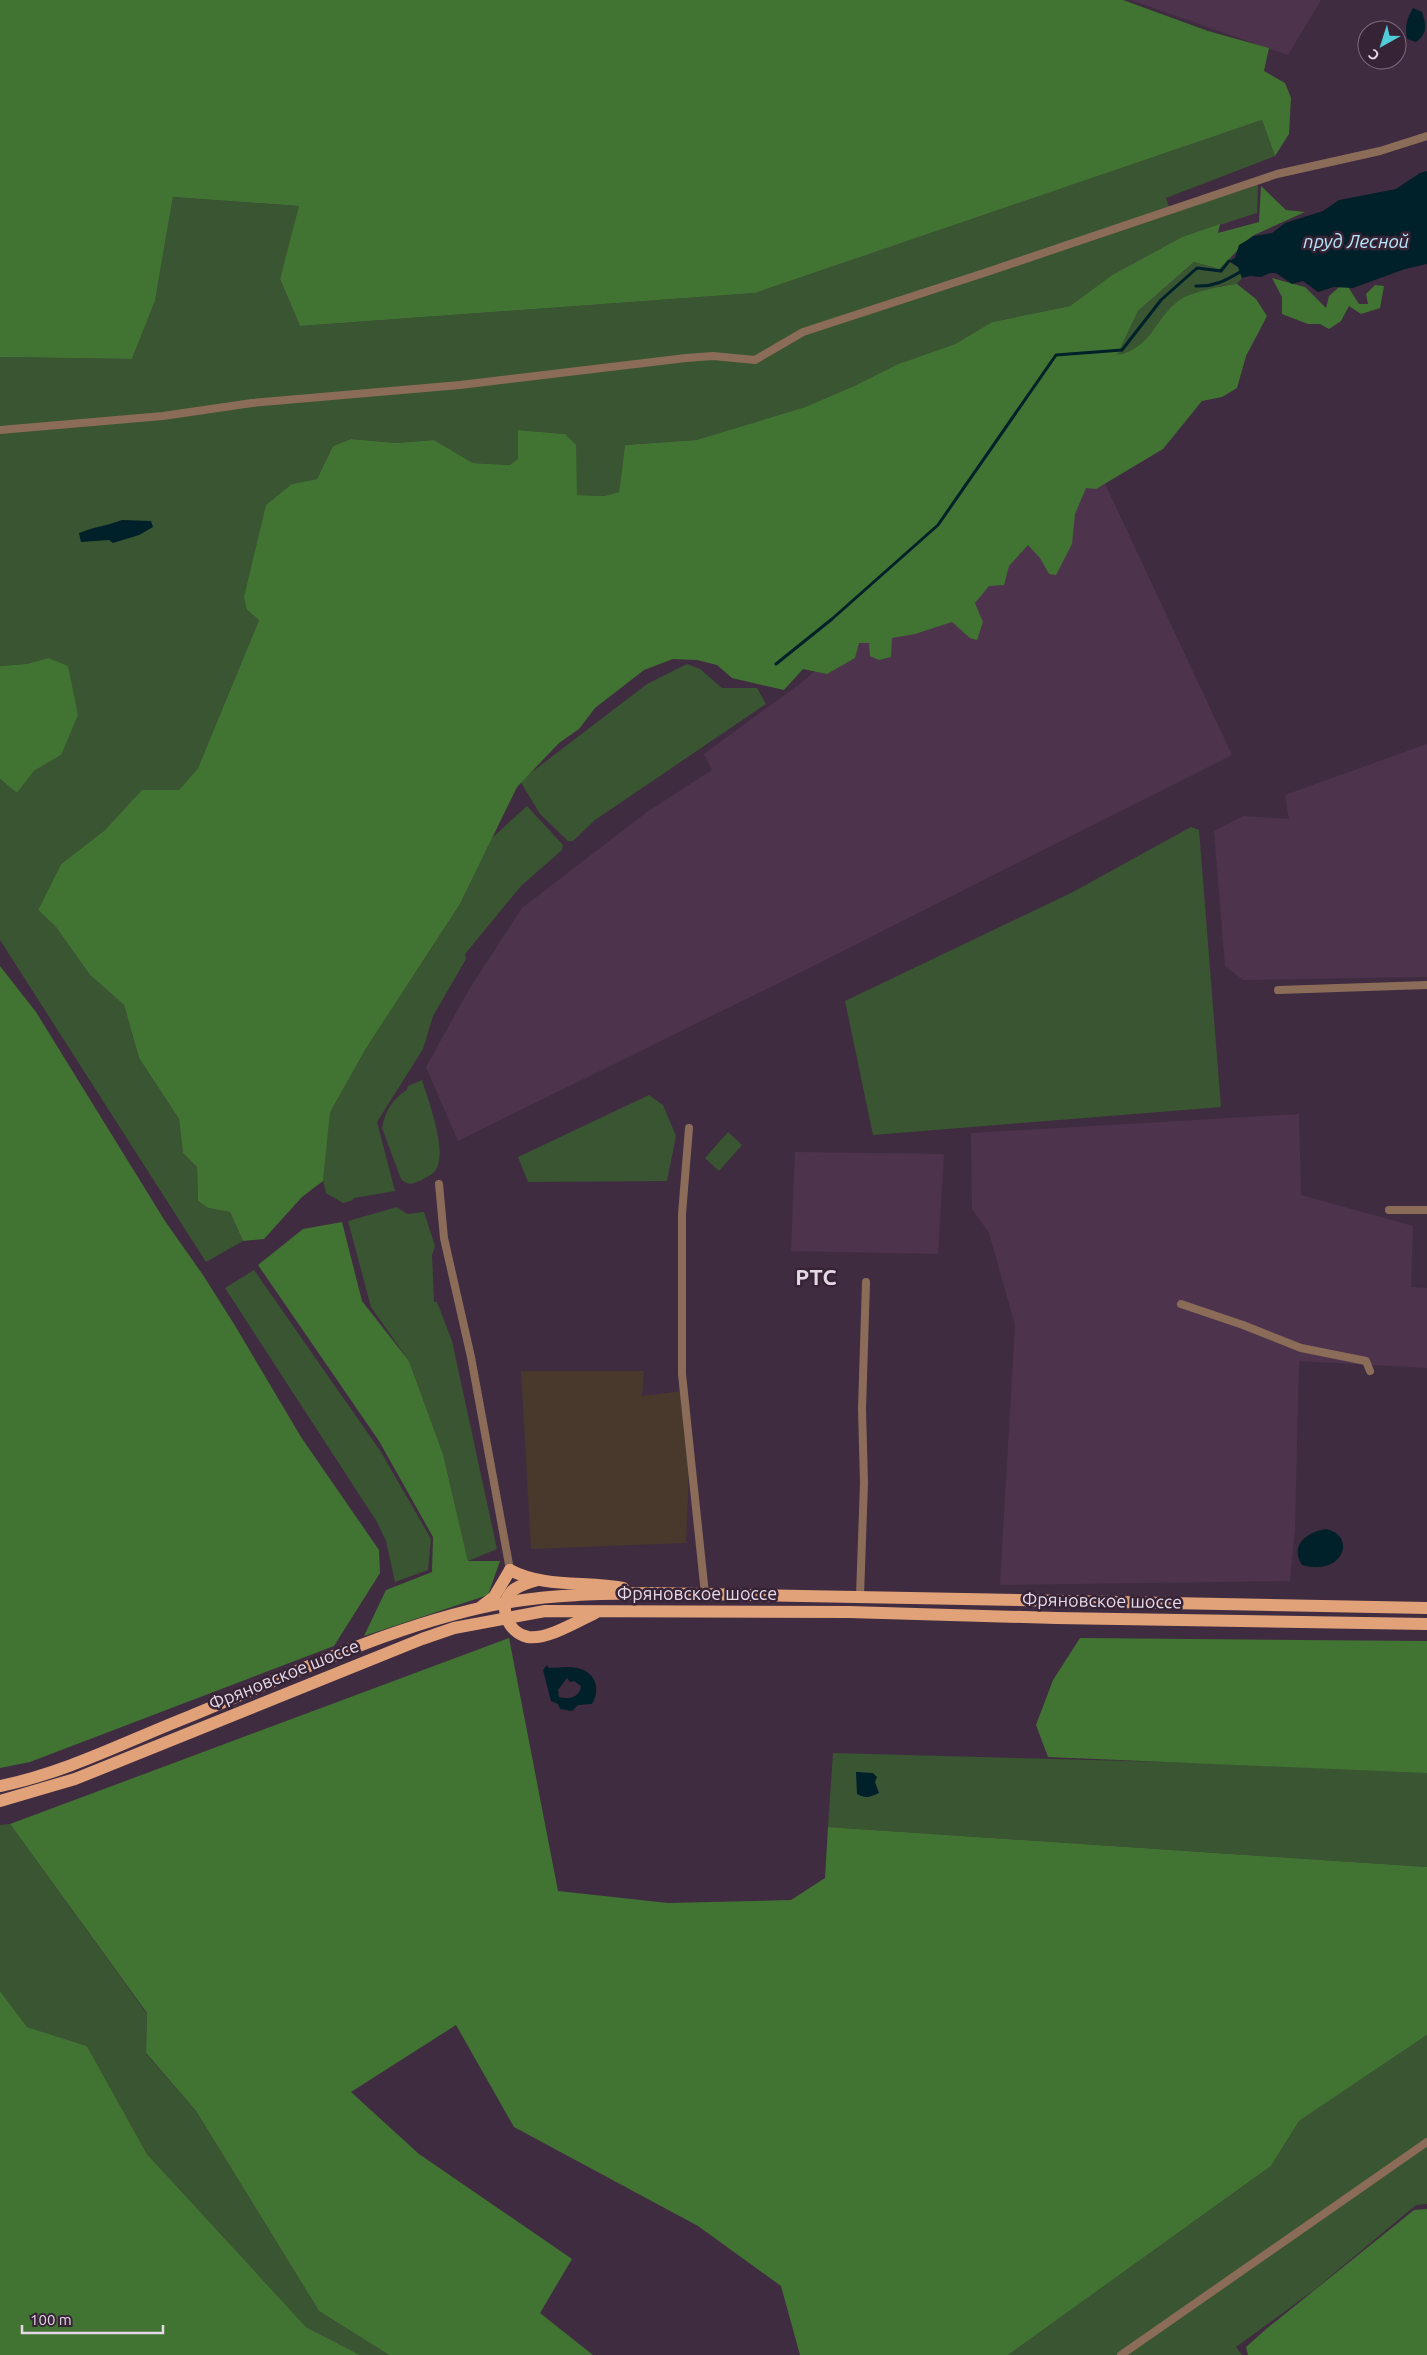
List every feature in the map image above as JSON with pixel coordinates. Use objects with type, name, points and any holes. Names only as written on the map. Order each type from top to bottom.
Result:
[{"type":"main road","points":[[510,1570],[537,1580],[613,1586],[652,1593]]},
{"type":"main road","points":[[510,1570],[506,1618],[515,1630],[528,1637],[553,1632],[600,1611]]},
{"type":"main road","points":[[474,1610],[494,1597],[510,1570]]},
{"type":"main road","points":[[506,1603],[511,1593],[519,1586],[537,1580]]},
{"type":"main road","name":"Фряновское шоссе","points":[[0,1786],[71,1765],[363,1646],[417,1626],[474,1610],[543,1597],[652,1593],[860,1596],[987,1601],[1427,1608]]},
{"type":"main road","name":"Фряновское шоссе","points":[[0,1801],[75,1779],[422,1639],[454,1628],[545,1611],[849,1612],[1056,1618],[1427,1624]]},
{"type":"street","points":[[0,430],[163,416],[252,404],[460,385],[686,358],[713,356],[755,360],[803,332],[1277,174],[1380,151],[1427,136]]},
{"type":"street","points":[[1278,990],[1427,985]]},
{"type":"street","points":[[689,1128],[682,1214],[682,1374],[705,1594]]},
{"type":"street","points":[[439,1184],[444,1238],[471,1357],[510,1570]]},
{"type":"street","points":[[1389,1210],[1427,1210]]},
{"type":"street","points":[[860,1596],[864,1483],[862,1409],[866,1282]]},
{"type":"street","points":[[1181,1304],[1243,1325],[1300,1348],[1366,1360],[1370,1371]]},
{"type":"street","points":[[1121,2355],[1427,2142]]},
{"type":"shaded area","points":[[1131,0],[1321,0],[1288,55]]},
{"type":"shaded area","points":[[1085,441],[1232,755],[811,967],[458,1141],[426,1067],[470,988],[522,908],[647,812],[712,770],[704,754],[801,683]]},
{"type":"shaded area","points":[[1427,744],[1427,977],[1243,980],[1225,966],[1214,831],[1243,816],[1289,819],[1285,795]]},
{"type":"shaded area","points":[[1299,1114],[1301,1195],[1413,1226],[1411,1287],[1427,1288],[1427,1368],[1299,1361],[1295,1528],[1290,1581],[1000,1585],[1015,1325],[989,1233],[972,1209],[971,1133]]},
{"type":"shaded area","points":[[795,1152],[944,1154],[938,1254],[791,1251]]},
{"type":"shaded area","points":[[521,1371],[644,1371],[642,1396],[683,1391],[691,1424],[686,1543],[531,1549]]},
{"type":"green space","points":[[0,0],[1123,0],[1208,31],[1269,48],[1264,71],[1285,83],[1291,98],[1289,134],[1275,156],[1262,120],[755,293],[300,326],[280,279],[299,206],[173,197],[155,301],[132,359],[0,357]]},
{"type":"green space","points":[[1262,120],[1275,156],[1166,198],[1171,212],[1258,185],[1257,213],[1182,237],[1112,275],[1070,306],[992,322],[955,344],[898,364],[854,386],[805,407],[696,440],[625,445],[619,492],[604,496],[577,495],[565,434],[518,430],[518,460],[510,465],[473,463],[434,440],[396,443],[351,439],[333,446],[317,479],[292,484],[247,610],[259,620],[198,768],[179,790],[142,791],[105,830],[61,864],[38,910],[56,927],[90,975],[124,1005],[139,1058],[179,1119],[183,1153],[197,1167],[198,1201],[208,1208],[230,1212],[243,1241],[206,1262],[0,940],[0,779],[17,793],[34,771],[61,755],[48,658],[26,664],[0,666],[0,357],[132,359],[155,301],[173,197],[300,206],[280,279],[300,326],[755,293]]},
{"type":"green space","points":[[1261,186],[1286,210],[1305,212],[1252,236],[1219,269],[1194,262],[1138,311],[1117,355],[1129,351],[1145,340],[1170,308],[1183,298],[1206,290],[1237,284],[1256,299],[1267,316],[1246,356],[1237,388],[1222,397],[1202,401],[1163,449],[1096,489],[1086,488],[1075,514],[1072,544],[1056,575],[1049,574],[1040,558],[1028,545],[1009,566],[1004,585],[989,586],[975,603],[983,622],[977,640],[970,638],[952,622],[915,634],[892,638],[891,657],[879,660],[870,656],[869,643],[859,643],[855,658],[827,674],[803,669],[784,690],[732,678],[717,665],[697,660],[673,659],[644,670],[595,708],[579,729],[559,743],[517,787],[460,904],[365,1050],[330,1112],[323,1181],[302,1197],[264,1239],[243,1241],[230,1212],[208,1208],[198,1201],[197,1167],[183,1153],[179,1119],[139,1058],[124,1005],[90,975],[56,927],[38,910],[61,864],[105,830],[142,790],[179,790],[198,768],[259,620],[247,610],[244,597],[266,505],[292,484],[317,479],[333,446],[351,439],[396,443],[434,440],[473,463],[510,465],[518,459],[518,430],[565,434],[576,445],[577,495],[604,496],[619,492],[625,445],[696,440],[805,407],[854,386],[898,364],[955,344],[992,322],[1070,306],[1112,275],[1182,237],[1220,224],[1218,233],[1259,222]]},
{"type":"green space","points":[[1230,258],[1231,263],[1238,267],[1242,278],[1237,284],[1221,286],[1179,300],[1139,348],[1116,356],[1138,311],[1194,262],[1219,269]]},
{"type":"green space","points":[[1272,278],[1305,287],[1326,308],[1329,296],[1345,282],[1359,304],[1368,304],[1366,294],[1375,285],[1384,286],[1380,308],[1361,314],[1349,306],[1341,321],[1329,329],[1320,324],[1308,324],[1282,314],[1282,297]]},
{"type":"green space","points":[[48,658],[68,666],[78,715],[61,755],[34,771],[17,793],[0,779],[0,666],[26,664]]},
{"type":"green space","points":[[687,664],[700,669],[722,688],[757,688],[766,704],[595,820],[573,841],[568,841],[540,814],[520,781],[647,684]]},
{"type":"green space","points":[[527,806],[563,845],[562,850],[521,886],[465,954],[466,959],[433,1016],[423,1049],[377,1122],[395,1191],[354,1198],[343,1203],[326,1193],[323,1181],[329,1112],[365,1050],[460,904],[492,838]]},
{"type":"green space","points":[[1191,827],[1199,830],[1221,1107],[873,1135],[845,1001],[1071,893]]},
{"type":"green space","points":[[0,966],[36,1012],[165,1221],[203,1275],[234,1324],[301,1437],[379,1550],[380,1573],[334,1646],[30,1762],[0,1768]]},
{"type":"green space","points":[[422,1080],[439,1140],[439,1163],[431,1175],[411,1184],[401,1179],[382,1128],[385,1116],[394,1101],[407,1090],[408,1086]]},
{"type":"green space","points":[[649,1095],[663,1105],[676,1136],[667,1181],[528,1182],[518,1157]]},
{"type":"green space","points":[[728,1132],[742,1145],[719,1171],[705,1158]]},
{"type":"green space","points":[[397,1207],[407,1214],[424,1212],[435,1246],[432,1255],[434,1302],[437,1302],[452,1341],[497,1549],[468,1561],[443,1454],[409,1361],[371,1307],[348,1221]]},
{"type":"green space","points":[[342,1222],[362,1301],[409,1361],[443,1454],[468,1561],[500,1561],[488,1595],[364,1636],[386,1590],[432,1572],[433,1537],[379,1441],[258,1265],[303,1229]]},
{"type":"green space","points":[[254,1270],[381,1452],[431,1539],[428,1570],[395,1582],[386,1541],[377,1522],[225,1288]]},
{"type":"green space","points":[[509,1638],[558,1891],[668,1903],[791,1900],[825,1878],[828,1827],[1427,1867],[1427,2035],[1299,2121],[1271,2166],[1008,2355],[800,2355],[781,2286],[698,2226],[514,2127],[456,2025],[351,2092],[419,2154],[572,2259],[540,2313],[593,2355],[389,2355],[319,2311],[196,2111],[146,2053],[147,2013],[10,1824]]},
{"type":"green space","points":[[1080,1638],[1427,1641],[1427,1773],[1048,1757],[1036,1725],[1053,1680]]},
{"type":"green space","points":[[833,1753],[1427,1769],[1427,1867],[828,1827]]},
{"type":"green space","points":[[10,1824],[147,2014],[146,2054],[196,2111],[319,2311],[389,2355],[360,2355],[306,2327],[147,2154],[87,2046],[27,2027],[0,1991],[0,1825]]},
{"type":"green space","points":[[0,1991],[27,2027],[87,2046],[147,2154],[306,2327],[360,2355],[0,2355]]},
{"type":"green space","points":[[1427,2035],[1427,2204],[1416,2205],[1314,2290],[1236,2347],[1242,2355],[1008,2355],[1271,2166],[1299,2121]]},
{"type":"green space","points":[[1427,2209],[1427,2355],[1248,2355],[1246,2347],[1265,2330],[1414,2210]]},
{"type":"water","points":[[1413,8],[1422,12],[1425,21],[1424,32],[1416,42],[1407,39],[1409,16]]},
{"type":"water","name":"пруд Лесной","points":[[1427,171],[1427,264],[1405,269],[1353,288],[1334,287],[1318,292],[1303,281],[1292,284],[1276,273],[1270,273],[1261,277],[1250,276],[1242,278],[1238,267],[1229,261],[1235,258],[1239,245],[1254,236],[1272,233],[1285,223],[1323,211],[1339,200],[1396,189],[1420,173]]},
{"type":"water","points":[[122,520],[151,521],[153,527],[139,535],[113,543],[109,540],[81,542],[79,533]]},
{"type":"water","points":[[1326,1529],[1336,1533],[1341,1539],[1343,1546],[1341,1554],[1328,1565],[1316,1567],[1302,1565],[1298,1551],[1302,1541],[1312,1533]]},
{"type":"water","points":[[547,1665],[549,1668],[577,1668],[589,1673],[596,1687],[595,1698],[592,1704],[578,1705],[572,1711],[560,1709],[558,1704],[551,1701],[543,1670]],"holes":[[[567,1678],[570,1682],[574,1681],[581,1686],[579,1693],[570,1698],[559,1697],[558,1690]]]},
{"type":"water","points":[[856,1772],[873,1773],[877,1777],[875,1782],[879,1793],[868,1797],[857,1794]]},
{"type":"waterway","points":[[776,664],[832,619],[938,525],[1056,355],[1122,350],[1161,300],[1197,268],[1221,271],[1229,261]]},
{"type":"waterway","points":[[1196,286],[1208,286],[1219,283],[1240,272]]},
{"type":"district","name":"РТС","points":[[816,1277]]}]
